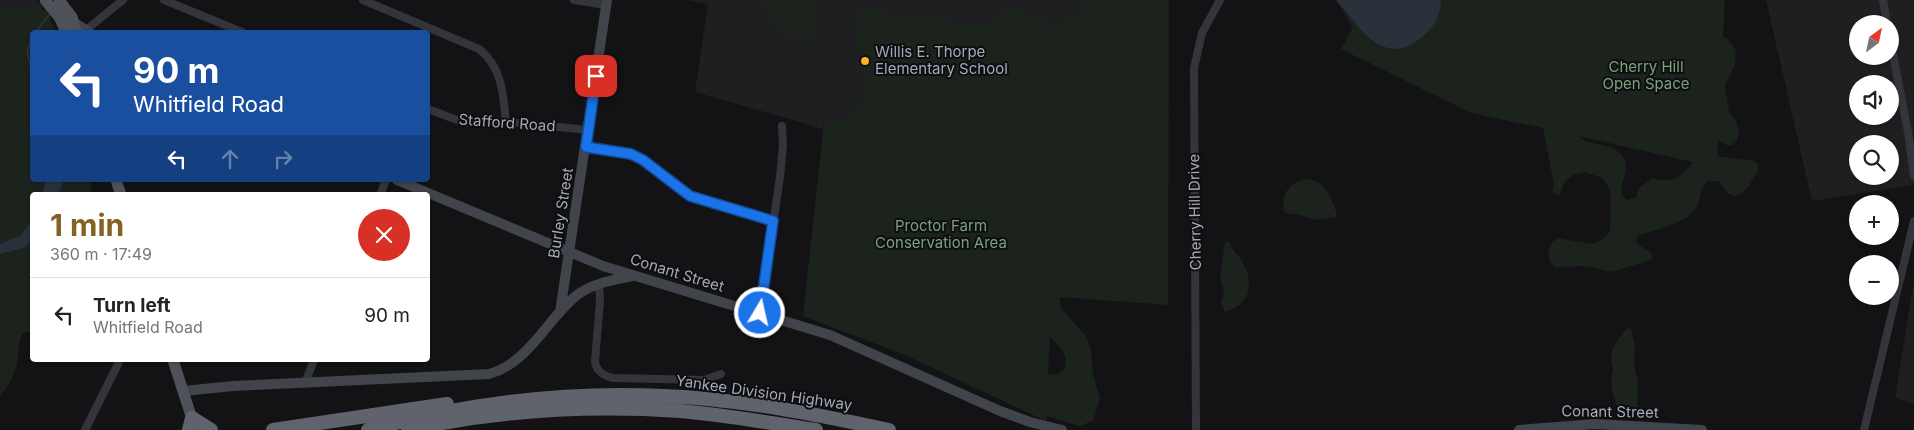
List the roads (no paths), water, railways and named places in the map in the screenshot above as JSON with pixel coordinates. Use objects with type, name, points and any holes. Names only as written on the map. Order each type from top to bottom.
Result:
[{"type":"highway","name":"Yankee Division Highway","points":[[368,430],[465,409],[540,398],[615,394],[692,397],[791,411],[889,430]]},
{"type":"highway","points":[[273,430],[425,406],[508,398],[540,398]]},
{"type":"highway","name":"Yankee Division Highway","points":[[408,430],[473,417],[554,410],[615,409],[681,411],[816,430]]},
{"type":"highway","points":[[440,430],[467,423],[554,410]]},
{"type":"highway","points":[[192,426],[211,430]]},
{"type":"main road","points":[[45,0],[60,6],[81,29]]},
{"type":"main road","name":"Burley Street","points":[[560,312],[607,2]]},
{"type":"main road","points":[[60,6],[66,30]]},
{"type":"main road","name":"Conant Street","points":[[402,182],[426,192]]},
{"type":"main road","name":"Conant Street","points":[[430,194],[633,276],[830,335],[1000,411],[1030,422],[1062,430]]},
{"type":"main road","points":[[184,391],[210,387],[480,376],[504,369],[518,359],[560,312],[579,294],[599,284],[633,276]]},
{"type":"main road","points":[[175,362],[192,426]]},
{"type":"main road","name":"Conant Street","points":[[1519,430],[1595,424],[1702,430]]},
{"type":"street","points":[[81,29],[123,0]]},
{"type":"street","points":[[164,0],[237,30]]},
{"type":"street","points":[[363,0],[479,49],[486,54],[494,63],[500,78],[506,123]]},
{"type":"street","points":[[574,0],[607,2]]},
{"type":"street","name":"Cherry Hill Drive","points":[[1196,430],[1194,68],[1202,33],[1220,0]]},
{"type":"street","points":[[1884,0],[1886,15]]},
{"type":"street","points":[[1895,65],[1914,176]]},
{"type":"street","name":"Stafford Road","points":[[430,110],[466,123],[506,123],[588,130]]},
{"type":"street","points":[[760,313],[783,145],[782,126]]},
{"type":"street","points":[[586,147],[631,154],[643,160],[690,196],[773,221]]},
{"type":"street","points":[[1864,430],[1914,221]]},
{"type":"street","name":"Yankee Division Highway","points":[[599,284],[600,301],[595,365],[603,375],[614,378],[704,380],[721,374]]},
{"type":"street","points":[[84,430],[119,362]]},
{"type":"street","points":[[305,383],[313,362]]},
{"type":"waterway","points":[[38,30],[49,15]]},
{"type":"waterway","points":[[30,43],[28,53],[30,63]]},
{"type":"place","name":"Willis E. Thorpe Elementary School","points":[[865,61]]},
{"type":"park label","name":"Cherry Hill Open Space","points":[[1646,76]]},
{"type":"park label","name":"Proctor Farm Conservation Area","points":[[941,234]]}]
